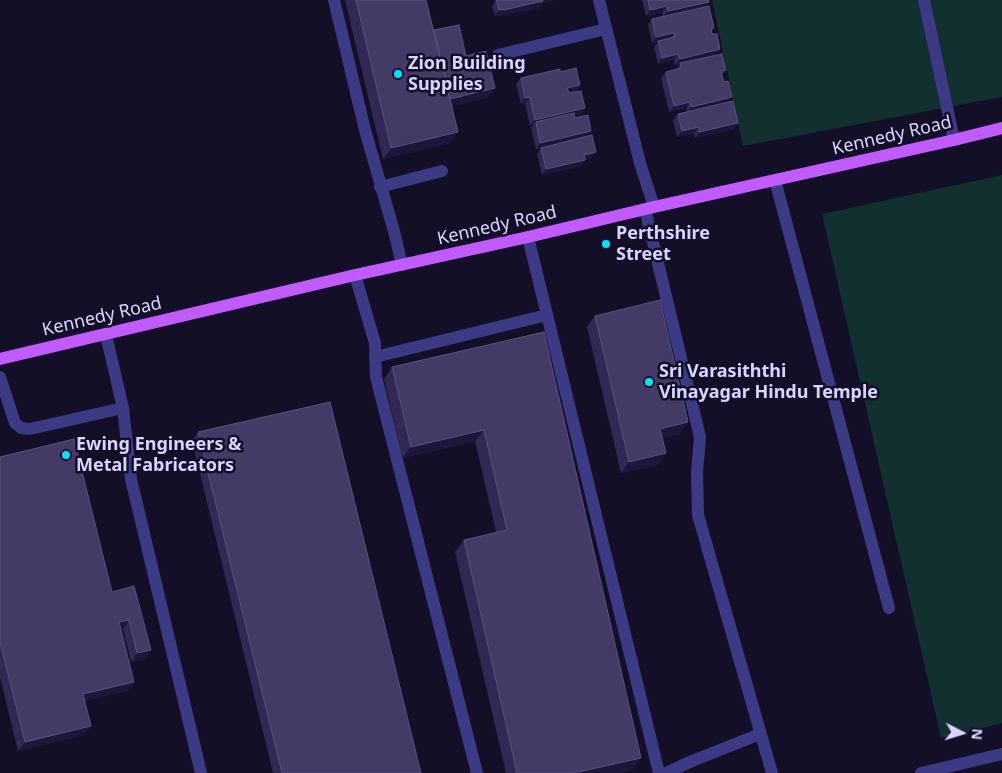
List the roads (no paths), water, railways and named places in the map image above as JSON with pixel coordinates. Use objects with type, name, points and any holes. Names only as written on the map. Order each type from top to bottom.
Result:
[{"type":"main road","name":"Kennedy Road","points":[[0,360],[355,275],[1002,128]]},
{"type":"street","points":[[334,0],[365,130],[402,265]]},
{"type":"street","points":[[599,0],[642,169],[700,437],[697,472],[698,515],[772,773]]},
{"type":"street","points":[[924,0],[954,140]]},
{"type":"street","points":[[498,56],[606,30]]},
{"type":"street","points":[[380,187],[442,170]]},
{"type":"street","points":[[775,180],[889,608]]},
{"type":"street","points":[[528,237],[659,773]]},
{"type":"street","points":[[355,275],[375,343],[376,376],[477,773]]},
{"type":"street","points":[[375,357],[546,315]]},
{"type":"street","points":[[106,335],[123,408],[131,479],[201,773]]},
{"type":"street","points":[[0,377],[15,423],[20,428],[30,429],[123,408]]},
{"type":"street","points":[[666,773],[760,734]]},
{"type":"street","points":[[921,773],[944,770],[1002,754]]},
{"type":"place","name":"Zion Building Supplies","points":[[398,74]]},
{"type":"place","name":"Perthshire Street","points":[[606,244]]},
{"type":"place","name":"Sri Varasiththi Vinayagar Hindu Temple","points":[[649,382]]},
{"type":"place","name":"Ewing Engineers & Metal Fabricators","points":[[66,455]]}]
